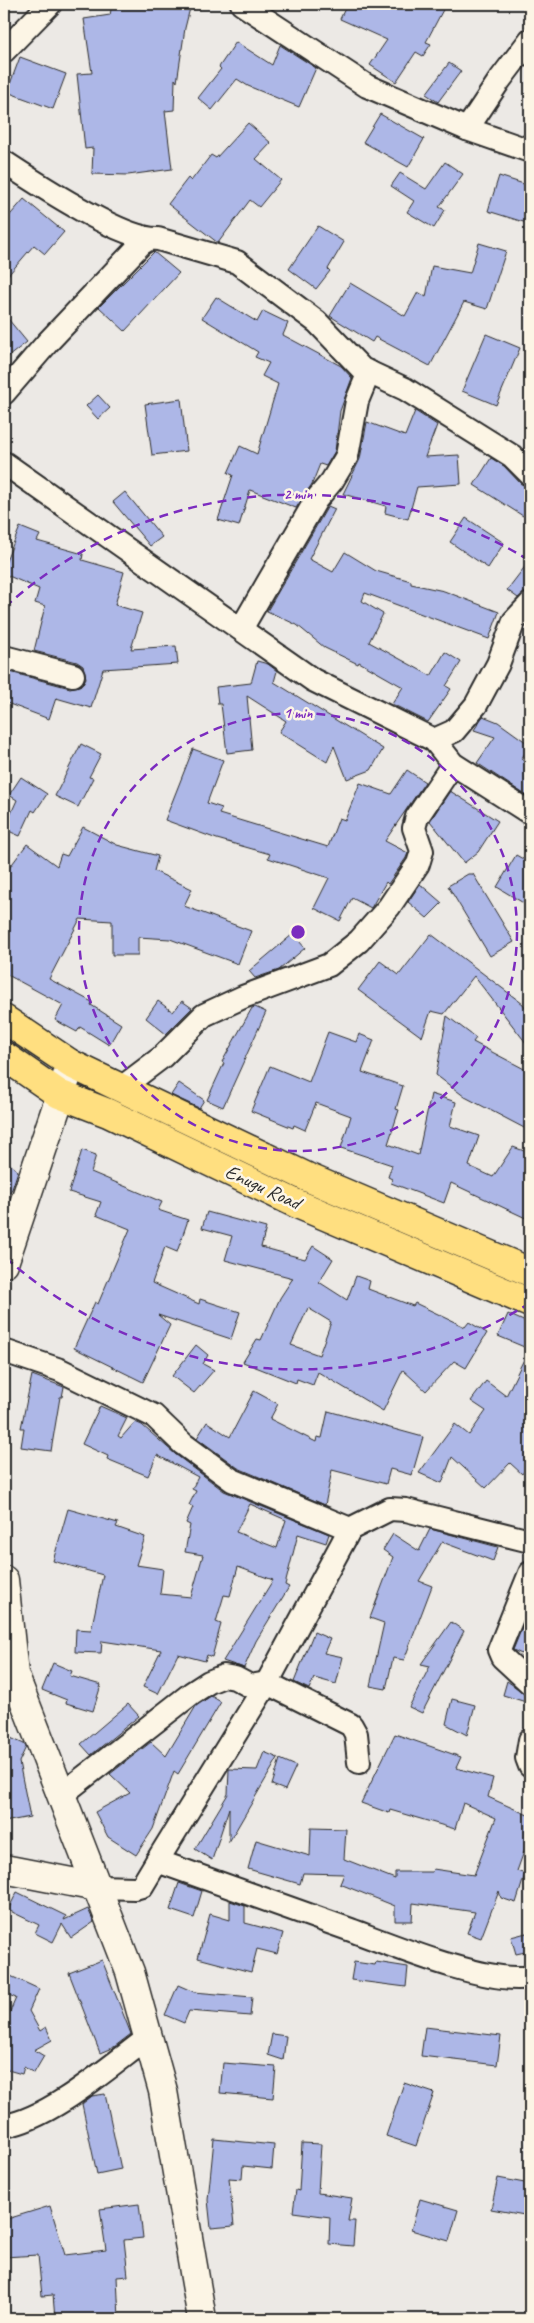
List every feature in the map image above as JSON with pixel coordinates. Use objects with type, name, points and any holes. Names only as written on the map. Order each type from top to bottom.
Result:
[{"type":"main road","points":[[4,1019],[71,1064],[307,1177],[530,1272]]},
{"type":"main road","name":"Enugu Road","points":[[4,1056],[59,1094],[108,1114],[295,1203],[530,1303]]},
{"type":"street","points":[[4,51],[50,4]]},
{"type":"street","points":[[242,4],[367,86],[467,129],[530,151]]},
{"type":"street","points":[[467,129],[499,81],[530,40]]},
{"type":"street","points":[[4,162],[44,188],[106,222],[149,239],[158,239],[237,262],[317,322],[362,369],[404,389],[512,456],[530,474]]},
{"type":"street","points":[[4,393],[68,321],[141,244],[149,239]]},
{"type":"street","points":[[241,629],[316,500],[332,481],[348,456],[357,401],[369,372]]},
{"type":"street","points":[[4,463],[313,680],[434,740],[453,764],[530,813]]},
{"type":"street","points":[[434,740],[454,731],[476,704],[498,664],[514,621],[530,604]]},
{"type":"street","points":[[4,657],[73,675]]},
{"type":"street","points":[[121,1088],[162,1056],[204,1015],[243,997],[330,965],[359,941],[388,907],[418,864],[422,850],[414,828],[417,817],[453,764]]},
{"type":"street","points":[[4,1263],[59,1094],[71,1064]]},
{"type":"street","points":[[4,1351],[60,1370],[154,1416],[183,1444],[232,1480],[350,1529]]},
{"type":"street","points":[[4,1869],[97,1887],[135,1888],[142,1886],[267,1683],[350,1529],[390,1509],[406,1510],[530,1542]]},
{"type":"street","points":[[530,1573],[499,1650],[502,1657],[530,1683]]},
{"type":"street","points":[[4,1580],[14,1674],[130,1972],[163,2091],[202,2319]]},
{"type":"street","points":[[60,1796],[209,1682],[224,1676],[234,1678],[250,1686],[267,1683],[351,1725],[356,1734],[359,1762]]},
{"type":"street","points":[[530,1740],[527,1758],[530,1766]]},
{"type":"street","points":[[157,1861],[402,1948],[493,1977],[517,1980],[530,1977]]},
{"type":"street","points":[[4,2126],[16,2124],[72,2094],[148,2038]]},
{"type":"building","points":[[112,4],[191,4],[185,28],[177,82],[175,79],[174,110],[165,111],[172,169],[128,175],[92,174],[93,148],[85,149],[77,74],[92,73],[84,19],[110,15]]},
{"type":"building","points":[[347,4],[446,4],[426,42],[431,44],[423,56],[416,52],[396,82],[370,65],[387,40],[340,19]]},
{"type":"building","points":[[236,42],[272,65],[280,45],[316,68],[299,107],[248,86],[237,79],[212,110],[198,98],[221,69],[219,67]]},
{"type":"building","points":[[20,57],[66,74],[53,109],[7,92]]},
{"type":"building","points":[[449,63],[461,71],[438,102],[426,94]]},
{"type":"building","points":[[380,114],[424,139],[408,167],[363,142]]},
{"type":"building","points":[[248,123],[271,143],[256,159],[281,180],[259,207],[250,200],[218,243],[168,204],[188,178],[191,181],[211,155],[216,158]]},
{"type":"building","points":[[445,162],[463,174],[439,207],[445,210],[434,228],[407,212],[414,201],[391,186],[400,173],[426,189]]},
{"type":"building","points":[[499,176],[530,186],[530,224],[488,211]]},
{"type":"building","points":[[24,199],[64,232],[45,254],[34,245],[4,280],[4,222]]},
{"type":"building","points":[[318,226],[344,242],[328,269],[330,271],[316,289],[289,269]]},
{"type":"building","points":[[479,243],[506,251],[487,309],[464,302],[430,366],[375,337],[372,342],[330,316],[350,283],[405,316],[418,292],[426,297],[432,266],[470,273]]},
{"type":"building","points":[[154,252],[179,273],[125,331],[99,307]]},
{"type":"building","points":[[216,297],[257,322],[263,311],[288,323],[283,335],[341,366],[352,378],[340,411],[335,451],[326,466],[320,464],[312,484],[296,508],[250,490],[239,526],[218,520],[233,475],[228,473],[240,446],[257,454],[278,384],[262,376],[269,363],[255,357],[258,352],[202,318]]},
{"type":"building","points":[[4,314],[27,342],[4,360]]},
{"type":"building","points":[[486,334],[520,348],[496,405],[462,391]]},
{"type":"building","points":[[98,395],[110,408],[98,419],[86,406]]},
{"type":"building","points":[[181,399],[187,451],[152,455],[145,404]]},
{"type":"building","points":[[415,411],[437,425],[425,457],[459,455],[461,484],[417,487],[408,519],[385,513],[386,506],[343,494],[360,459],[367,422],[405,436]]},
{"type":"building","points":[[491,458],[504,466],[521,484],[530,487],[530,504],[523,516],[474,485]]},
{"type":"building","points":[[125,492],[162,537],[150,546],[113,502]]},
{"type":"building","points":[[328,506],[335,509],[309,559],[333,572],[345,552],[376,571],[411,581],[411,584],[444,591],[499,612],[489,639],[365,593],[362,601],[383,614],[369,642],[431,676],[445,652],[461,662],[446,686],[451,689],[428,722],[392,704],[403,687],[359,662],[358,664],[325,648],[297,625],[267,611]]},
{"type":"building","points":[[466,518],[504,543],[488,568],[450,542]]},
{"type":"building","points":[[20,527],[40,535],[37,541],[83,554],[82,560],[124,572],[115,605],[142,613],[131,649],[176,646],[178,664],[103,669],[91,708],[56,698],[49,719],[4,702],[6,671],[70,688],[82,685],[86,678],[83,666],[77,662],[34,651],[45,606],[35,603],[39,589],[4,574],[4,566]]},
{"type":"building","points":[[530,560],[530,591],[518,598],[507,590]]},
{"type":"building","points":[[257,661],[268,664],[277,671],[274,682],[383,749],[371,770],[347,779],[334,746],[327,762],[279,732],[286,721],[247,696],[252,750],[227,753],[221,704],[218,704],[216,687],[251,683]]},
{"type":"building","points":[[483,716],[498,722],[530,745],[530,750],[528,749],[521,759],[530,765],[530,798],[477,763],[495,737],[474,730]]},
{"type":"building","points":[[81,744],[101,754],[89,777],[93,778],[78,807],[55,796]]},
{"type":"building","points":[[193,749],[223,760],[207,803],[222,808],[219,814],[328,847],[339,818],[345,820],[360,783],[391,794],[407,770],[425,782],[385,841],[408,853],[406,858],[388,884],[386,882],[371,908],[352,898],[340,921],[314,908],[329,878],[268,858],[270,854],[217,839],[165,820]]},
{"type":"building","points":[[21,777],[47,794],[35,812],[32,810],[20,836],[4,829],[17,800],[9,795]]},
{"type":"building","points":[[450,791],[498,821],[478,852],[464,863],[430,821]]},
{"type":"building","points":[[83,827],[117,845],[158,856],[154,871],[192,889],[184,906],[251,931],[238,964],[170,939],[138,937],[138,955],[112,955],[112,921],[80,919],[49,979],[92,1002],[91,1005],[121,1024],[109,1045],[80,1027],[77,1032],[55,1020],[63,1005],[4,973],[4,875],[27,844],[57,866],[61,854],[67,856]]},
{"type":"building","points":[[516,855],[530,863],[530,907],[497,887]]},
{"type":"building","points":[[468,874],[473,874],[514,942],[490,956],[448,886]]},
{"type":"building","points":[[420,884],[442,903],[427,918],[408,902]]},
{"type":"building","points":[[293,934],[305,948],[279,970],[255,978],[249,971]]},
{"type":"building","points":[[431,934],[523,1004],[530,1014],[530,1048],[474,976],[444,1014],[431,1011],[422,1037],[358,990],[380,961],[399,975]]},
{"type":"building","points":[[158,1001],[173,1012],[182,1001],[192,1008],[166,1034],[146,1018]]},
{"type":"building","points":[[255,1007],[266,1012],[223,1107],[207,1100],[224,1063],[222,1062],[252,1008]]},
{"type":"building","points":[[447,1016],[476,1038],[473,1042],[530,1072],[530,1131],[465,1097],[436,1075]]},
{"type":"building","points":[[328,1032],[356,1042],[359,1034],[374,1040],[362,1072],[403,1086],[396,1109],[399,1110],[388,1144],[418,1155],[431,1094],[456,1102],[450,1126],[479,1136],[469,1166],[493,1177],[513,1147],[530,1153],[530,1220],[451,1183],[444,1203],[391,1183],[392,1179],[388,1177],[392,1165],[341,1148],[351,1116],[316,1103],[305,1130],[294,1125],[293,1128],[251,1111],[270,1066],[309,1082]]},
{"type":"building","points":[[179,1083],[204,1100],[199,1108],[171,1095]]},
{"type":"building","points":[[82,1150],[96,1155],[91,1172],[162,1202],[158,1210],[188,1220],[177,1252],[165,1247],[152,1283],[199,1304],[200,1299],[240,1312],[231,1339],[158,1315],[170,1325],[143,1382],[74,1348],[95,1302],[98,1304],[130,1229],[96,1215],[101,1202],[69,1192]]},
{"type":"building","points":[[4,1159],[18,1171],[12,1189],[4,1199]]},
{"type":"building","points":[[207,1212],[266,1228],[261,1247],[305,1259],[313,1246],[333,1259],[319,1282],[347,1300],[356,1276],[370,1281],[368,1289],[413,1306],[415,1303],[465,1327],[469,1322],[487,1333],[466,1368],[454,1361],[426,1391],[403,1370],[383,1411],[318,1372],[313,1385],[297,1379],[296,1383],[243,1362],[257,1339],[261,1340],[280,1298],[293,1278],[225,1260],[232,1236],[202,1228]],"holes":[[[308,1308],[331,1322],[319,1355],[291,1345]]]},
{"type":"building","points":[[508,1314],[530,1324],[530,1464],[522,1474],[510,1463],[486,1488],[452,1457],[442,1483],[419,1473],[455,1424],[469,1435],[486,1411],[471,1401],[486,1381],[506,1396],[529,1349],[498,1336]]},
{"type":"building","points":[[196,1345],[208,1355],[203,1364],[214,1370],[194,1393],[172,1376]]},
{"type":"building","points":[[32,1375],[64,1387],[62,1397],[60,1397],[51,1451],[21,1447],[24,1428],[21,1428]]},
{"type":"building","points":[[254,1391],[278,1404],[270,1419],[316,1442],[317,1437],[322,1438],[328,1411],[423,1437],[412,1475],[390,1469],[386,1484],[332,1470],[325,1505],[238,1468],[197,1438],[207,1422],[230,1437]]},
{"type":"building","points":[[100,1406],[127,1418],[118,1436],[121,1438],[135,1422],[142,1425],[175,1454],[224,1491],[329,1534],[326,1543],[298,1534],[285,1585],[289,1587],[256,1641],[244,1668],[223,1661],[273,1580],[238,1567],[230,1596],[224,1595],[216,1622],[221,1624],[212,1657],[207,1655],[205,1661],[178,1654],[158,1694],[143,1687],[161,1650],[102,1641],[101,1653],[75,1652],[76,1629],[91,1630],[103,1575],[53,1561],[68,1509],[118,1523],[116,1527],[145,1537],[136,1565],[163,1569],[160,1594],[191,1597],[203,1555],[185,1552],[190,1525],[186,1523],[193,1507],[189,1505],[196,1491],[192,1489],[198,1477],[157,1455],[148,1476],[107,1459],[108,1456],[82,1444]],"holes":[[[250,1504],[286,1520],[277,1548],[236,1532]]]},
{"type":"building","points":[[430,1529],[498,1547],[493,1561],[442,1542],[419,1581],[432,1586],[404,1660],[393,1658],[386,1689],[370,1686],[384,1623],[370,1618],[393,1557],[383,1550],[393,1534],[419,1551]]},
{"type":"building","points":[[530,1608],[530,1658],[513,1650]]},
{"type":"building","points":[[451,1622],[464,1631],[422,1713],[409,1707],[430,1666],[421,1664]]},
{"type":"building","points":[[314,1632],[330,1639],[324,1653],[343,1657],[336,1684],[314,1678],[309,1689],[294,1682]]},
{"type":"building","points":[[53,1663],[72,1671],[70,1676],[101,1685],[93,1711],[66,1703],[67,1700],[42,1690]]},
{"type":"building","points":[[507,1681],[528,1696],[526,1702],[503,1695]]},
{"type":"building","points":[[211,1696],[221,1702],[178,1774],[174,1771],[153,1829],[136,1855],[108,1837],[95,1812],[130,1793],[110,1774],[151,1742],[166,1756],[196,1706]]},
{"type":"building","points":[[452,1699],[475,1705],[467,1735],[446,1724]]},
{"type":"building","points":[[128,1704],[139,1716],[91,1755],[81,1744]]},
{"type":"building","points":[[395,1734],[461,1757],[456,1768],[493,1778],[488,1797],[530,1816],[530,1835],[517,1871],[525,1874],[516,1903],[501,1898],[499,1891],[481,1938],[467,1933],[475,1912],[413,1903],[412,1921],[395,1921],[395,1906],[340,1884],[344,1874],[303,1873],[300,1884],[248,1869],[256,1840],[310,1856],[311,1828],[346,1829],[344,1859],[395,1879],[395,1872],[432,1872],[433,1869],[474,1875],[496,1818],[463,1803],[455,1829],[390,1810],[389,1813],[361,1803]]},
{"type":"building","points":[[4,1735],[24,1744],[26,1747],[19,1762],[30,1817],[4,1822]]},
{"type":"building","points":[[264,1752],[278,1758],[229,1842],[229,1808],[212,1860],[195,1849],[228,1794],[229,1769],[257,1770]]},
{"type":"building","points":[[280,1759],[296,1766],[285,1790],[272,1785]]},
{"type":"building","points":[[179,1883],[202,1891],[194,1918],[170,1910]]},
{"type":"building","points":[[17,1892],[66,1916],[64,1920],[88,1909],[94,1922],[71,1938],[62,1924],[53,1942],[35,1933],[39,1925],[8,1910]]},
{"type":"building","points":[[230,1901],[245,1906],[245,1923],[283,1933],[277,1954],[257,1949],[251,1972],[198,1958],[210,1914],[230,1920]]},
{"type":"building","points":[[530,1932],[530,1951],[516,1954],[511,1937]]},
{"type":"building","points":[[102,1960],[131,2034],[114,2047],[100,2053],[69,1973]]},
{"type":"building","points":[[354,1962],[375,1965],[376,1962],[408,1967],[406,1987],[351,1980]]},
{"type":"building","points":[[4,1973],[39,1989],[29,2011],[40,2031],[46,2027],[52,2040],[34,2050],[44,2056],[34,2073],[24,2067],[22,2074],[4,2069],[4,2039],[8,2024],[5,2023],[16,1998],[4,1993]]},
{"type":"building","points":[[178,1985],[194,1992],[252,1997],[250,2016],[189,2011],[184,2023],[165,2015]]},
{"type":"building","points":[[425,2027],[501,2036],[497,2065],[421,2056]]},
{"type":"building","points":[[272,2034],[286,2036],[283,2060],[268,2055]]},
{"type":"building","points":[[223,2063],[276,2067],[273,2098],[220,2093]]},
{"type":"building","points":[[404,2083],[434,2093],[416,2146],[386,2136]]},
{"type":"building","points":[[105,2094],[121,2169],[97,2174],[82,2104],[92,2096]]},
{"type":"building","points":[[214,2139],[274,2145],[272,2169],[243,2166],[242,2179],[229,2178],[234,2226],[211,2228],[208,2200]]},
{"type":"building","points":[[302,2143],[321,2144],[318,2193],[352,2198],[348,2221],[355,2221],[353,2246],[329,2244],[330,2217],[293,2212],[296,2190],[299,2191]]},
{"type":"building","points":[[498,2178],[530,2184],[530,2216],[491,2209]]},
{"type":"building","points":[[420,2199],[458,2210],[449,2241],[411,2230]]},
{"type":"building","points":[[139,2204],[143,2238],[124,2240],[128,2276],[117,2277],[119,2319],[55,2319],[53,2295],[42,2296],[38,2255],[4,2257],[4,2220],[50,2206],[65,2255],[106,2250],[100,2209]]}]
